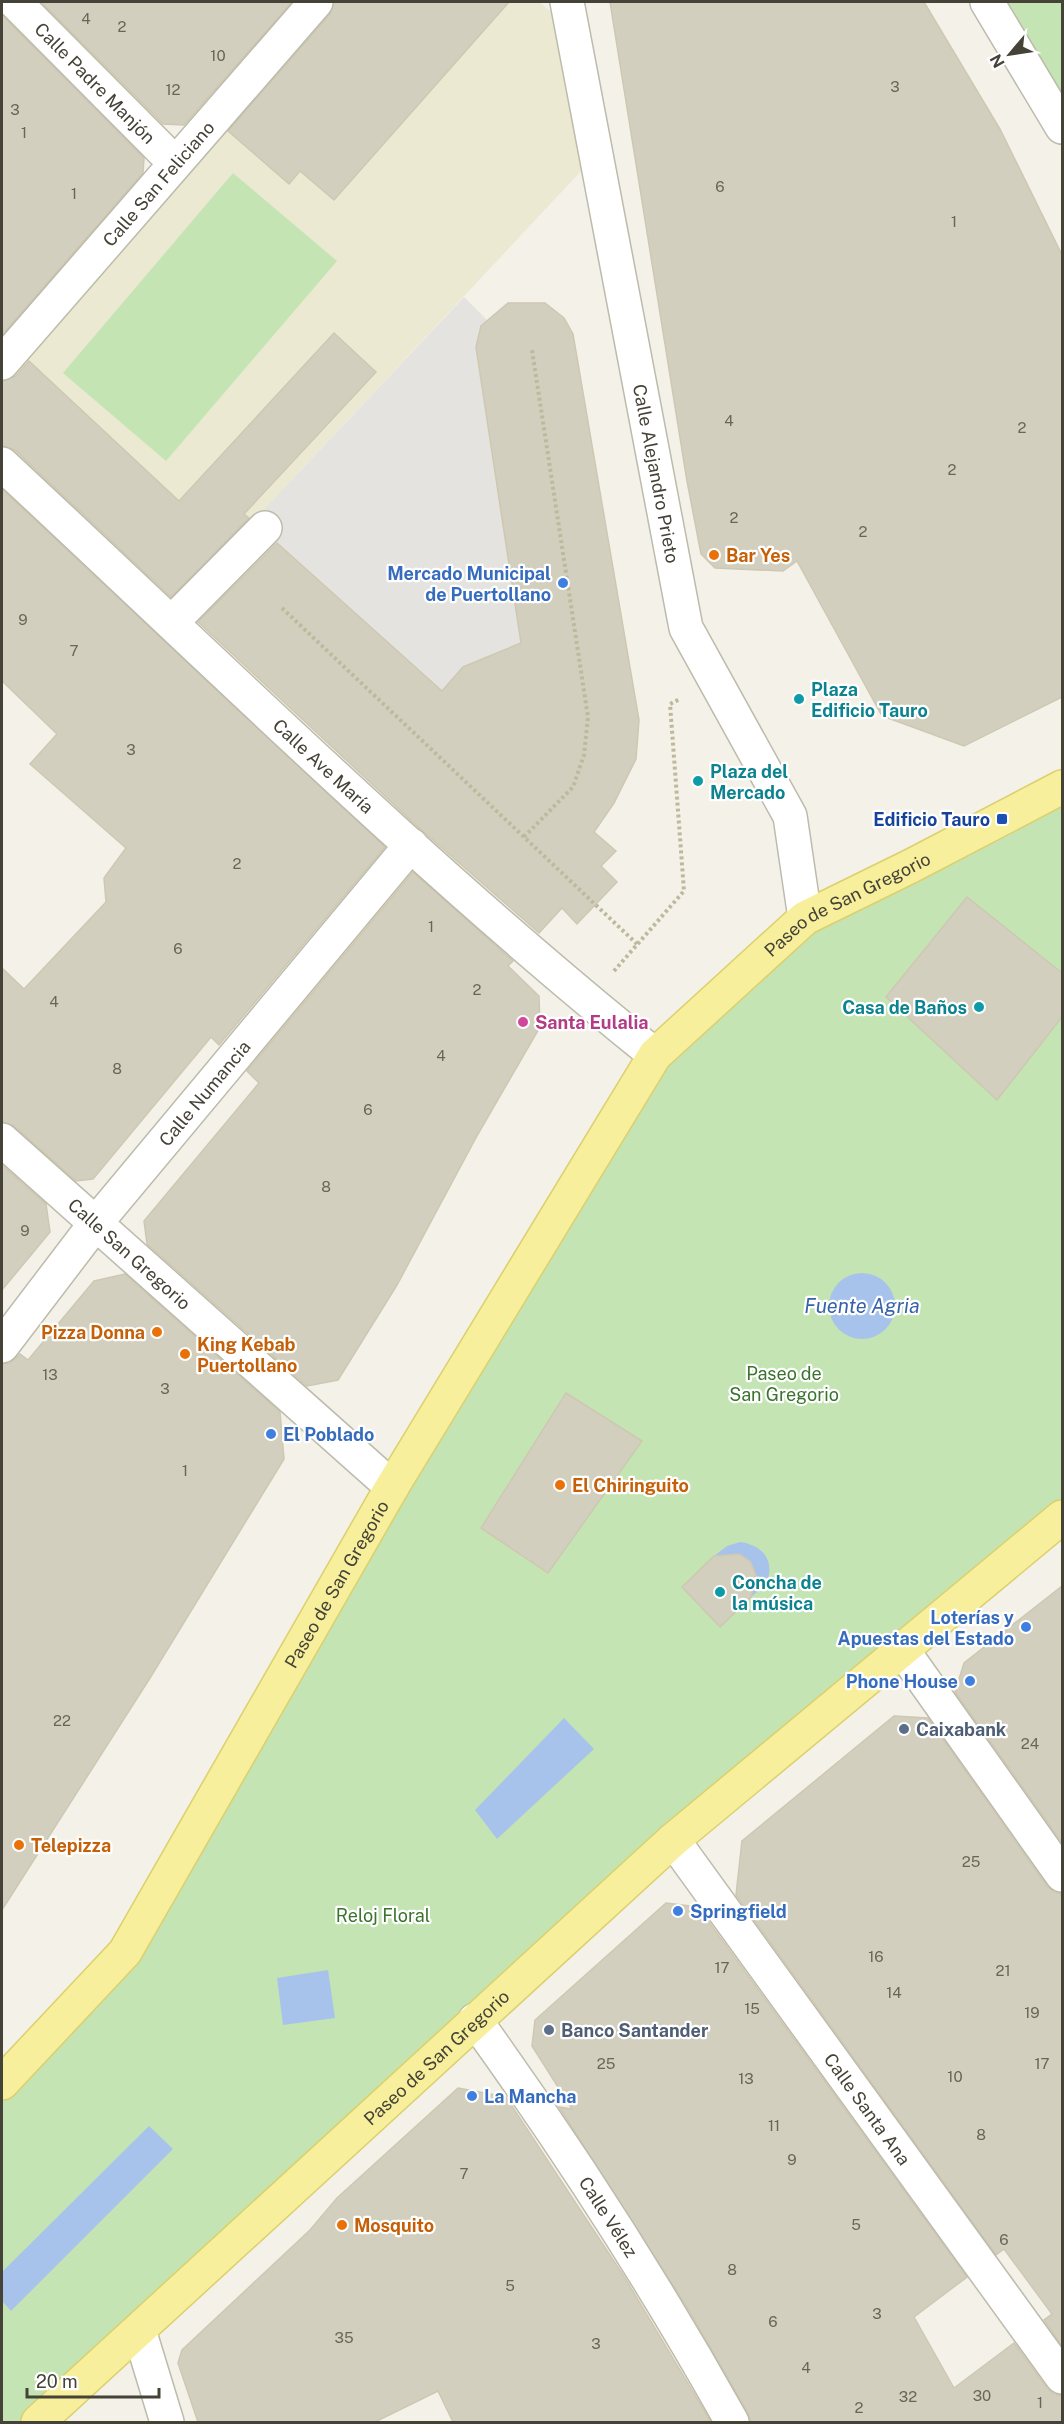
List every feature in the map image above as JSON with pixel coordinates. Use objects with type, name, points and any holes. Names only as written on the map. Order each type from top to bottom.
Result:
[{"type":"main road","name":"Paseo de San Gregorio","points":[[2,2083],[125,1952],[392,1487],[655,1055],[805,918],[911,867],[1062,787]]},
{"type":"main road","name":"Paseo de San Gregorio","points":[[38,2422],[673,1840],[1062,1517]]},
{"type":"street","name":"Calle Padre Manjón","points":[[15,2],[175,163]]},
{"type":"street","name":"Calle San Feliciano","points":[[2,363],[316,2]]},
{"type":"street","points":[[987,2],[1062,127]]},
{"type":"street","name":"Calle Alejandro Prieto","points":[[565,4],[686,628],[790,816],[805,918]]},
{"type":"street","name":"Calle Ave María","points":[[2,464],[411,845],[588,1001],[655,1055]]},
{"type":"street","points":[[172,622],[265,528]]},
{"type":"street","name":"Calle Numancia","points":[[2,1346],[95,1224],[411,845]]},
{"type":"street","name":"Calle San Gregorio","points":[[2,1140],[392,1487]]},
{"type":"street","points":[[902,1648],[1062,1875]]},
{"type":"street","name":"Calle Santa Ana","points":[[673,1840],[1062,2377]]},
{"type":"street","name":"Calle Vélez","points":[[475,2020],[542,2114],[696,2358],[732,2422]]},
{"type":"street","points":[[139,2330],[167,2422]]},
{"type":"path","points":[[524,837],[573,787],[584,755],[588,717],[532,350]]},
{"type":"path","points":[[282,608],[637,944]]},
{"type":"path","points":[[588,1001],[684,891],[670,704],[716,681]]},
{"type":"shaded area","points":[[331,2],[540,2],[558,19],[583,169],[171,609],[2,448],[2,382]]},
{"type":"shaded area","points":[[464,297],[488,321],[481,327],[476,347],[522,649],[442,691],[283,549],[256,518]]},
{"type":"green space","points":[[987,2],[1062,2],[1062,127]]},
{"type":"green space","points":[[233,173],[337,261],[166,461],[63,373]]},
{"type":"green space","name":"Paseo de San Gregorio","points":[[1062,787],[1062,1517],[38,2422],[2,2422],[2,2083],[125,1952],[655,1055],[805,918]]},
{"type":"water","name":"Fuente Agria","points":[[856,1273],[868,1273],[880,1278],[890,1288],[895,1306],[893,1319],[880,1334],[868,1339],[856,1339],[844,1334],[834,1324],[829,1312],[829,1300],[834,1288],[844,1278]]},
{"type":"water","points":[[740,1542],[762,1551],[768,1561],[767,1581],[751,1597],[754,1574],[750,1561],[737,1556],[714,1556],[727,1546]]},
{"type":"water","points":[[564,1718],[594,1749],[497,1839],[475,1810]]},
{"type":"water","points":[[328,1970],[335,2018],[283,2025],[277,1978]]},
{"type":"water","points":[[149,2126],[173,2149],[11,2311],[2,2301],[2,2272]]},
{"type":"building","points":[[41,2],[292,2],[184,125],[163,124]]},
{"type":"building","points":[[334,2],[509,2],[334,200],[300,171],[289,184],[228,131],[330,14]]},
{"type":"building","points":[[610,2],[924,2],[1000,129],[1062,255],[1062,697],[964,746],[882,716],[797,561],[783,571],[715,568],[701,554],[687,481]]},
{"type":"building","points":[[2,15],[144,158],[143,173],[2,335]]},
{"type":"building","name":"Mercado Municipal de Puertollano","points":[[508,303],[545,303],[564,318],[573,334],[639,720],[636,759],[614,803],[594,832],[616,851],[601,866],[617,882],[577,924],[562,908],[539,933],[417,826],[198,622],[277,543],[442,691],[463,667],[521,643],[476,347],[481,326]]},
{"type":"building","points":[[334,333],[376,372],[244,514],[249,518],[171,597],[15,450],[2,446],[2,381],[16,376],[29,361],[179,501]]},
{"type":"building","points":[[2,489],[385,847],[219,1045],[211,1037],[93,1179],[76,1181],[14,1126],[2,1122],[2,968],[24,989],[106,902],[104,878],[126,848],[30,764],[57,734],[2,681]]},
{"type":"building","points":[[413,872],[513,961],[508,966],[539,996],[540,1027],[478,1134],[397,1285],[338,1380],[307,1386],[147,1244],[144,1221],[259,1083],[247,1071]]},
{"type":"building","name":"Casa de Baños","points":[[967,897],[1062,973],[1062,1017],[997,1100],[886,997]]},
{"type":"building","points":[[2,1165],[46,1204],[50,1232],[2,1290]]},
{"type":"building","points":[[125,1274],[280,1412],[284,1459],[150,1678],[2,1910],[2,1364],[10,1363],[20,1354],[28,1360],[94,1281]]},
{"type":"building","name":"El Chiringuito","points":[[566,1393],[642,1441],[548,1573],[481,1528]]},
{"type":"building","name":"Concha de la música","points":[[739,1554],[750,1561],[756,1575],[751,1597],[720,1627],[682,1587],[714,1556]]},
{"type":"building","points":[[1062,1586],[1062,1843],[955,1692],[964,1663]]},
{"type":"building","points":[[894,1716],[928,1718],[1047,1886],[1054,1892],[1062,1894],[1062,2346],[1044,2320],[1052,2314],[1004,2249],[996,2255],[736,1895],[742,1841]]},
{"type":"building","points":[[666,1903],[698,1907],[967,2277],[914,2317],[954,2388],[1014,2343],[1047,2388],[1054,2394],[1062,2396],[1062,2422],[751,2422],[688,2309],[559,2107],[572,2109],[532,2046],[535,2020]]},
{"type":"building","points":[[458,2088],[506,2097],[625,2278],[711,2422],[453,2422],[438,2391],[375,2422],[198,2422],[178,2363],[182,2350],[310,2230],[337,2198]]},
{"type":"place","name":"Bar Yes","points":[[714,555]]},
{"type":"place","name":"Mercado Municipal de Puertollano","points":[[563,583]]},
{"type":"place","name":"Plaza Edificio Tauro","points":[[799,699]]},
{"type":"place","name":"Plaza del Mercado","points":[[698,781]]},
{"type":"place","name":"Edificio Tauro","points":[[1002,819]]},
{"type":"place","name":"Casa de Baños","points":[[979,1007]]},
{"type":"place","name":"Santa Eulalia","points":[[523,1022]]},
{"type":"place","name":"Pizza Donna","points":[[157,1332]]},
{"type":"place","name":"King Kebab Puertollano","points":[[185,1354]]},
{"type":"place","name":"El Poblado","points":[[271,1434]]},
{"type":"place","name":"El Chiringuito","points":[[560,1485]]},
{"type":"place","name":"Concha de la música","points":[[720,1592]]},
{"type":"place","name":"Loterías y Apuestas del Estado","points":[[1026,1627]]},
{"type":"place","name":"Phone House","points":[[970,1681]]},
{"type":"place","name":"Caixabank","points":[[904,1729]]},
{"type":"place","name":"Telepizza","points":[[19,1845]]},
{"type":"place","name":"Springfield","points":[[678,1911]]},
{"type":"place","name":"Banco Santander","points":[[549,2030]]},
{"type":"place","name":"La Mancha","points":[[472,2096]]},
{"type":"place","name":"Mosquito","points":[[342,2225]]},
{"type":"park label","name":"Reloj Floral","points":[[383,1915]]}]
